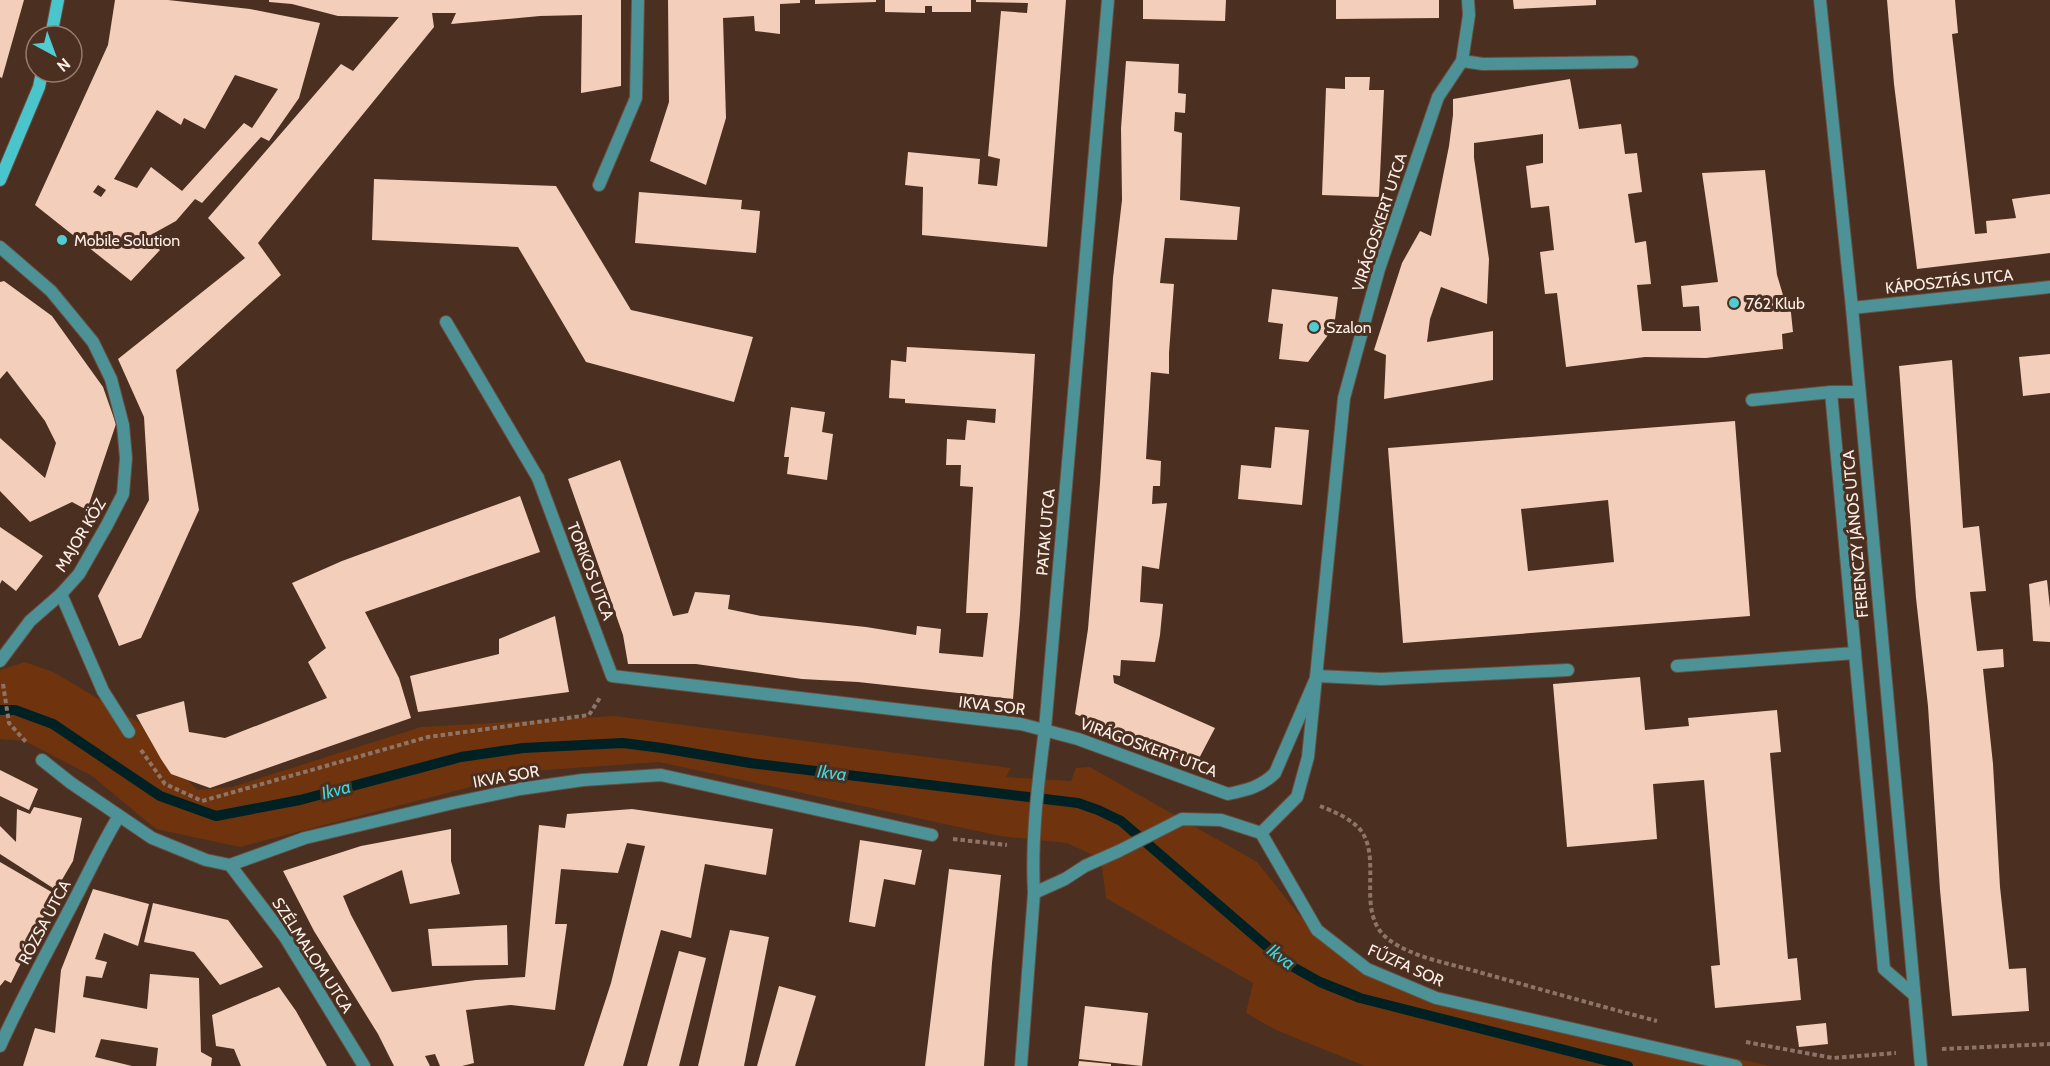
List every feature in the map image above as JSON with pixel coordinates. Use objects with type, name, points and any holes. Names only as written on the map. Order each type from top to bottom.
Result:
[{"type":"street","points":[[53,24],[58,0]]},
{"type":"street","points":[[599,185],[636,98],[638,0]]},
{"type":"street","name":"PATAK UTCA","points":[[1021,1066],[1034,893],[1034,843],[1039,777],[1108,0]]},
{"type":"street","name":"VIRÁGOSKERT UTCA","points":[[1261,833],[1297,797],[1308,757],[1344,398],[1379,269],[1438,97],[1462,61],[1469,15],[1468,0]]},
{"type":"street","name":"FERENCZY JÁNOS UTCA","points":[[1820,0],[1852,308],[1921,1066]]},
{"type":"street","points":[[1462,61],[1483,64],[1632,62]]},
{"type":"street","points":[[0,180],[40,84]]},
{"type":"street","name":"MAJOR KÖZ","points":[[0,247],[51,291],[93,342],[111,380],[123,424],[126,458],[123,494],[79,574],[61,594],[30,621],[0,661]]},
{"type":"street","name":"KÁPOSZTÁS UTCA","points":[[1852,308],[2050,287]]},
{"type":"street","name":"TORKOS UTCA","points":[[446,322],[538,478],[612,676]]},
{"type":"street","points":[[1831,392],[1884,969],[1913,994]]},
{"type":"street","points":[[1752,400],[1831,392],[1859,392]]},
{"type":"street","name":"MAJOR KÖZ","points":[[61,594],[103,691],[129,732]]},
{"type":"street","points":[[1677,666],[1855,653]]},
{"type":"street","points":[[1317,676],[1381,679],[1568,670]]},
{"type":"street","name":"IKVA SOR","points":[[612,676],[1021,724],[1045,729]]},
{"type":"street","name":"VIRÁGOSKERT UTCA","points":[[1045,729],[1228,794],[1252,789],[1275,773],[1317,676]]},
{"type":"street","points":[[42,760],[71,783],[152,838],[206,860],[230,865]]},
{"type":"street","name":"IKVA SOR","points":[[230,865],[304,838],[453,802],[583,780],[661,775],[932,835]]},
{"type":"street","name":"RÓZSA UTCA","points":[[0,1046],[18,1006],[103,842],[119,816]]},
{"type":"street","points":[[1034,893],[1182,819],[1221,820],[1261,833]]},
{"type":"street","name":"FŰZFA SOR","points":[[1261,833],[1317,930],[1367,969],[1436,998],[1736,1066]]},
{"type":"street","name":"SZÉLMALOM UTCA","points":[[230,865],[285,937],[364,1066]]},
{"type":"path","points":[[129,732],[165,784],[202,801],[428,737],[589,715],[612,676]]},
{"type":"path","points":[[2,681],[9,723]]},
{"type":"path","points":[[1297,797],[1340,814],[1361,832],[1368,852],[1373,921],[1387,938],[1408,951],[1662,1022]]},
{"type":"path","points":[[932,835],[1007,845]]},
{"type":"path","points":[[1737,1040],[1769,1048],[1833,1058],[2050,1044]]},
{"type":"shaded area","points":[[25,662],[53,672],[160,735],[172,763],[197,790],[232,787],[421,727],[615,716],[1011,768],[1006,777],[1071,781],[1076,768],[1090,767],[1257,862],[1320,941],[1372,976],[1471,1001],[1771,1066],[1365,1066],[1276,1030],[1246,1013],[1253,983],[1106,898],[1101,859],[1067,843],[1000,836],[659,762],[532,771],[240,847],[156,829],[92,776],[25,741],[0,739],[0,670]]},
{"type":"building","points":[[0,0],[24,0],[2,78],[0,77]]},
{"type":"building","points":[[115,0],[168,0],[250,9],[320,23],[299,98],[269,141],[261,137],[202,203],[195,199],[176,221],[147,237],[160,250],[131,281],[35,205],[108,45]],"holes":[[[235,75],[278,89],[252,128],[244,123],[182,191],[151,167],[137,188],[114,179],[157,110],[181,125],[184,118],[205,129]],[[98,185],[106,190],[101,197],[93,192]]]},
{"type":"building","points":[[269,0],[621,0],[621,86],[581,93],[582,15],[540,16],[451,24],[456,13],[432,13],[434,27],[258,243],[281,275],[176,370],[199,510],[141,638],[119,646],[98,596],[149,500],[144,417],[118,359],[245,258],[208,218],[341,64],[353,71],[399,17],[338,16],[292,4],[269,2]]},
{"type":"building","points":[[668,0],[800,0],[800,3],[780,4],[780,34],[755,31],[754,16],[723,18],[726,118],[706,185],[650,161],[669,102]]},
{"type":"building","points":[[815,0],[876,0],[876,2],[815,4]]},
{"type":"building","points":[[885,0],[971,0],[971,12],[932,12],[932,6],[925,6],[925,13],[885,12]]},
{"type":"building","points":[[976,0],[1066,0],[1047,247],[922,235],[923,187],[905,185],[908,152],[980,159],[978,184],[997,186],[1000,159],[988,156],[1001,11],[1027,13],[1028,3],[976,2]]},
{"type":"building","points":[[1143,0],[1226,0],[1225,21],[1143,19]]},
{"type":"building","points":[[1336,0],[1439,0],[1439,18],[1336,19]]},
{"type":"building","points":[[1513,0],[1596,0],[1596,5],[1514,9]]},
{"type":"building","points":[[1887,0],[1955,0],[1958,33],[1952,34],[1975,234],[1987,233],[1986,221],[2016,218],[2012,199],[2050,194],[2050,253],[1917,269],[1894,84]]},
{"type":"building","points":[[1126,61],[1179,64],[1178,93],[1186,94],[1185,113],[1175,112],[1174,131],[1182,133],[1180,200],[1240,207],[1237,240],[1165,238],[1160,283],[1174,284],[1169,374],[1151,372],[1146,459],[1161,461],[1160,486],[1153,486],[1152,504],[1167,503],[1159,569],[1142,566],[1140,602],[1163,604],[1160,635],[1155,662],[1121,660],[1120,676],[1113,675],[1114,683],[1215,728],[1195,766],[1075,714],[1088,629],[1100,483],[1113,278],[1122,200],[1121,128]]},
{"type":"building","points":[[1345,77],[1370,77],[1369,90],[1384,90],[1379,197],[1322,195],[1326,88],[1345,89]]},
{"type":"building","points":[[1570,79],[1579,129],[1621,124],[1625,154],[1637,153],[1642,192],[1628,194],[1635,243],[1646,241],[1651,284],[1637,285],[1642,331],[1701,331],[1699,306],[1683,307],[1681,286],[1718,282],[1702,173],[1765,170],[1777,275],[1783,295],[1776,295],[1778,305],[1790,303],[1793,332],[1782,334],[1783,349],[1706,358],[1645,357],[1566,367],[1557,293],[1545,294],[1540,252],[1554,250],[1549,206],[1531,208],[1526,166],[1543,163],[1543,134],[1474,143],[1474,158],[1489,259],[1487,304],[1441,287],[1430,319],[1427,342],[1493,331],[1493,380],[1384,399],[1386,355],[1374,350],[1402,263],[1420,231],[1431,236],[1449,146],[1453,99]]},
{"type":"building","points":[[374,179],[556,186],[631,310],[753,337],[734,402],[586,362],[518,247],[372,240]]},
{"type":"building","points":[[639,192],[742,200],[741,209],[760,211],[756,253],[635,243]]},
{"type":"building","points":[[4,281],[52,316],[103,387],[116,424],[87,510],[72,502],[30,522],[0,491],[0,438],[45,478],[56,443],[45,421],[7,371],[0,379],[0,282]]},
{"type":"building","points":[[1272,289],[1338,297],[1334,327],[1308,362],[1279,359],[1283,324],[1268,322]]},
{"type":"building","points":[[907,347],[1035,354],[1013,699],[858,682],[802,679],[696,664],[628,664],[623,635],[568,479],[620,460],[673,616],[688,613],[695,592],[730,595],[728,609],[761,616],[866,627],[916,635],[917,626],[941,629],[939,653],[983,657],[988,613],[966,613],[973,487],[960,486],[961,465],[946,465],[947,439],[965,440],[967,420],[995,423],[996,409],[905,403],[905,399],[889,398],[891,360],[906,362]]},
{"type":"building","points":[[2050,354],[2050,393],[2023,396],[2019,357]]},
{"type":"building","points":[[1952,360],[1963,528],[1979,526],[1986,591],[1970,592],[1977,651],[2003,649],[2004,667],[1983,669],[1993,764],[2000,887],[2009,969],[2026,968],[2029,1011],[1952,1016],[1940,890],[1928,706],[1916,598],[1899,366]]},
{"type":"building","points":[[791,407],[825,412],[822,432],[833,434],[827,480],[787,474],[789,457],[784,457]]},
{"type":"building","points":[[1735,421],[1750,616],[1403,643],[1388,448]],"holes":[[[1608,500],[1614,562],[1528,571],[1521,509]]]},
{"type":"building","points":[[1275,427],[1309,430],[1302,505],[1238,499],[1241,465],[1271,468]]},
{"type":"building","points":[[520,496],[540,552],[365,612],[399,678],[411,718],[210,788],[171,774],[136,715],[184,701],[189,732],[225,738],[327,698],[308,662],[326,648],[292,583],[342,561]]},
{"type":"building","points":[[0,527],[43,556],[16,591],[2,580],[0,584]]},
{"type":"building","points":[[2047,580],[2050,642],[2033,641],[2029,584]]},
{"type":"building","points":[[555,616],[569,692],[418,712],[410,676],[499,654],[499,639]]},
{"type":"building","points":[[1640,677],[1645,730],[1689,726],[1688,718],[1777,710],[1781,752],[1770,753],[1788,959],[1797,958],[1801,1000],[1715,1008],[1711,966],[1720,965],[1704,780],[1653,784],[1657,839],[1567,847],[1553,684]]},
{"type":"building","points":[[0,770],[38,789],[29,810],[0,796]]},
{"type":"building","points":[[34,807],[82,818],[73,861],[56,890],[0,854],[0,826],[16,842],[17,809],[30,814]]},
{"type":"building","points":[[632,809],[773,829],[766,875],[705,864],[691,938],[661,930],[623,1066],[584,1066],[611,983],[645,846],[627,843],[618,873],[561,869],[555,924],[567,924],[555,1010],[511,1005],[466,1010],[474,1063],[462,1066],[440,1066],[435,1054],[425,1056],[430,1066],[394,1066],[378,1034],[314,931],[283,871],[361,846],[451,829],[451,861],[460,894],[410,904],[402,870],[343,896],[351,915],[392,992],[476,980],[525,977],[539,825],[565,828],[567,814]]},
{"type":"building","points":[[860,840],[922,850],[915,885],[884,879],[875,927],[849,922]]},
{"type":"building","points":[[0,862],[55,894],[11,983],[5,980],[0,986]]},
{"type":"building","points":[[949,869],[1001,875],[984,1066],[925,1066]]},
{"type":"building","points":[[93,889],[149,904],[138,946],[104,933],[95,959],[107,962],[102,978],[86,976],[83,997],[147,1009],[150,974],[199,978],[201,1052],[212,1058],[211,1066],[156,1066],[158,1048],[101,1039],[95,1057],[132,1066],[23,1066],[35,1028],[55,1033],[61,970]]},
{"type":"building","points":[[153,903],[228,920],[263,967],[220,985],[194,952],[144,942]]},
{"type":"building","points":[[507,925],[508,965],[432,966],[428,929]]},
{"type":"building","points":[[730,930],[769,937],[744,1066],[698,1066]]},
{"type":"building","points":[[679,951],[706,958],[679,1066],[647,1066]]},
{"type":"building","points":[[779,986],[816,996],[795,1066],[757,1066]]},
{"type":"building","points":[[279,987],[296,1011],[327,1066],[241,1066],[234,1049],[216,1046],[212,1015]]},
{"type":"building","points":[[1085,1006],[1148,1013],[1142,1066],[1079,1059]]},
{"type":"building","points":[[1826,1023],[1828,1044],[1799,1047],[1796,1026]]},
{"type":"building","points":[[1079,1061],[1111,1064],[1111,1066],[1078,1066]]},
{"type":"waterway","name":"Ikva","points":[[0,710],[15,710],[53,724],[160,796],[216,816],[300,800],[461,757],[523,748],[623,743],[750,763],[1078,803],[1121,821],[1286,963],[1320,982],[1360,998],[1628,1066]]},
{"type":"place","name":"Mobile Solution","points":[[62,240]]},
{"type":"place","name":"762 Klub","points":[[1734,303]]},
{"type":"place","name":"Szalon","points":[[1314,327]]}]
